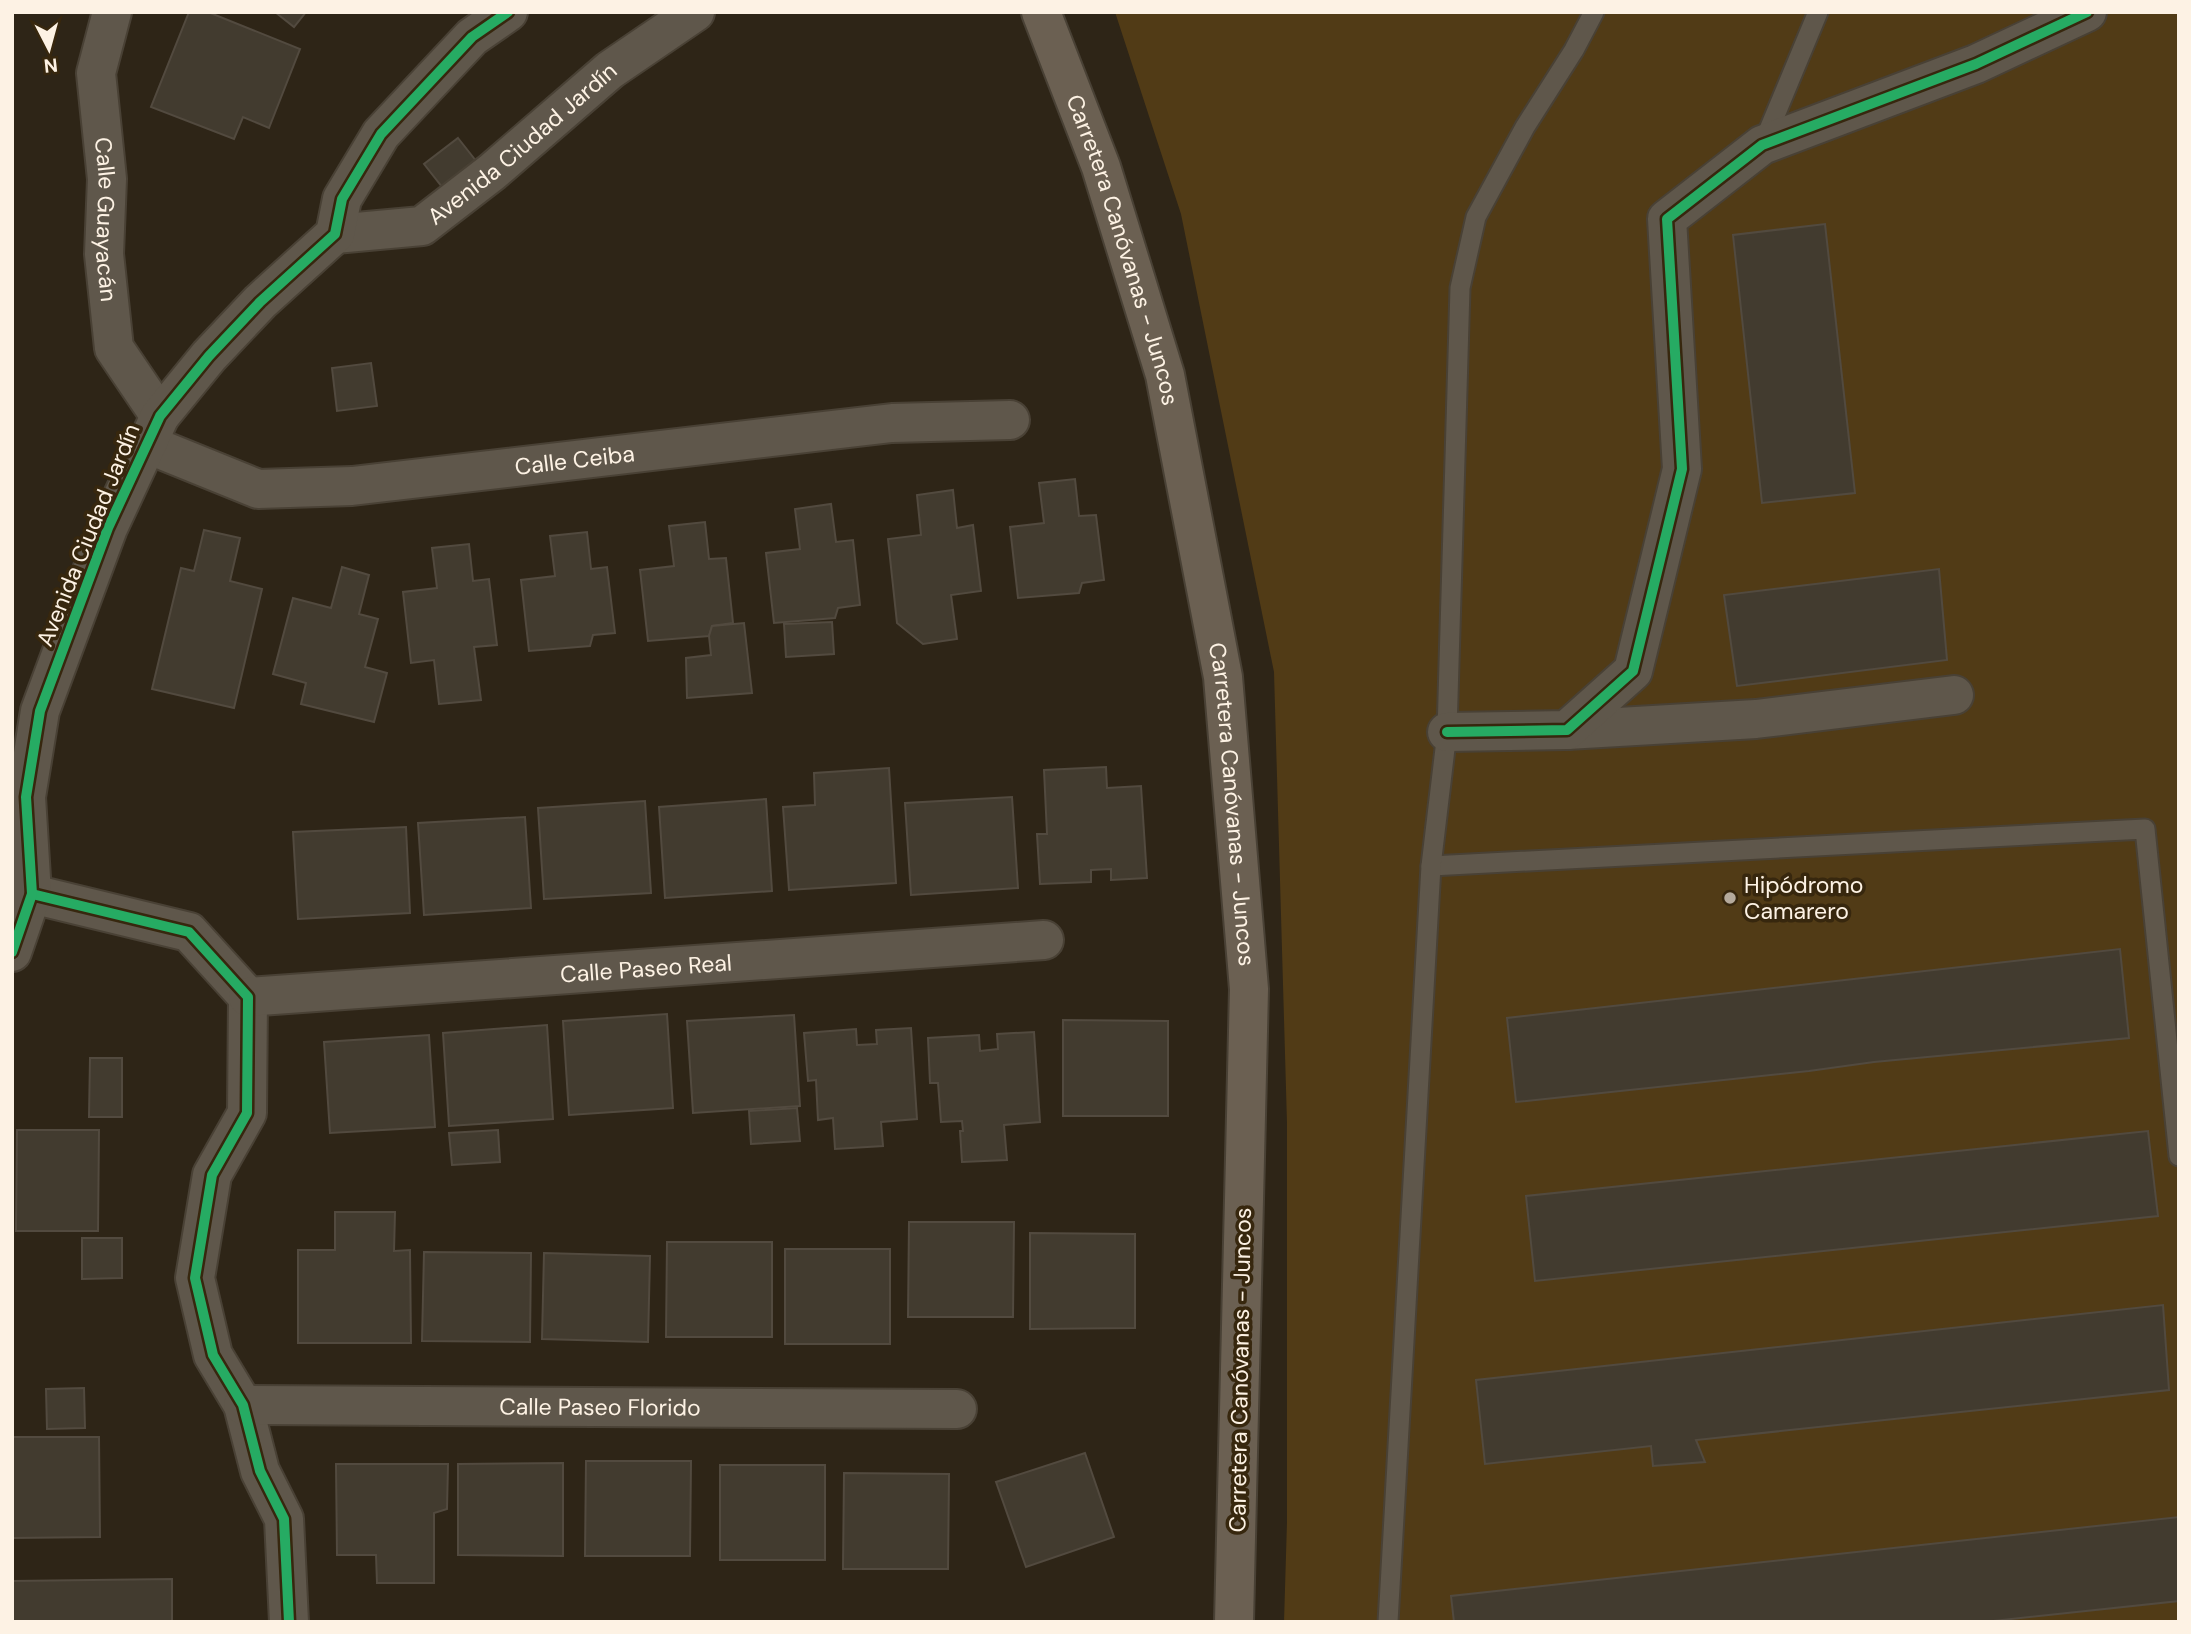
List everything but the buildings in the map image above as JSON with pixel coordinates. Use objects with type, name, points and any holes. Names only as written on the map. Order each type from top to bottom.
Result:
[{"type":"main road","name":"Carretera Canóvanas - Juncos","points":[[1041,12],[1101,167],[1165,375],[1223,677],[1249,989],[1234,1622]]},
{"type":"street","name":"Calle Guayacán","points":[[112,12],[96,73],[107,179],[104,254],[114,348],[153,430]]},
{"type":"street","points":[[335,234],[342,200],[381,134],[472,37],[508,12]]},
{"type":"street","name":"Avenida Ciudad Jardín","points":[[12,952],[32,894],[26,797],[40,711],[108,528],[153,430],[209,356],[260,302],[335,234],[422,226],[492,172],[610,70],[695,12]]},
{"type":"street","points":[[1567,730],[1633,671],[1682,469],[1667,219],[1762,145],[1976,64],[2087,12]]},
{"type":"street","name":"Calle Ceiba","points":[[153,430],[258,489],[271,489],[352,486],[892,422],[1010,420]]},
{"type":"street","points":[[1447,732],[1567,730],[1756,719],[1954,695]]},
{"type":"street","points":[[32,894],[189,932],[248,997],[247,1113],[212,1175],[195,1278],[213,1355],[243,1405],[260,1471],[284,1519],[289,1622]]},
{"type":"street","name":"Calle Paseo Real","points":[[248,997],[1044,940]]},
{"type":"street","name":"Calle Paseo Florido","points":[[243,1405],[957,1409]]},
{"type":"lane","points":[[1388,1622],[1431,866],[1447,732],[1460,288],[1476,217],[1525,127],[1574,50],[1594,12]]},
{"type":"lane","points":[[1762,145],[1818,12]]},
{"type":"lane","points":[[1431,866],[2145,829],[2179,1156]]},
{"type":"shaded area","name":"Hipódromo Camarero","points":[[1115,12],[2179,12],[2179,1622],[1284,1622],[1287,1522],[1287,1123],[1274,672],[1181,214]]},
{"type":"cycle path","points":[[12,952],[32,894],[26,797],[40,711],[108,528],[160,416],[209,356],[260,302],[335,234],[342,199],[381,134],[472,37],[508,12]]},
{"type":"cycle path","points":[[1447,732],[1567,730],[1633,671],[1682,469],[1667,219],[1762,145],[1976,64],[2087,12]]},
{"type":"cycle path","points":[[32,894],[189,932],[248,997],[247,1113],[212,1175],[195,1278],[213,1355],[243,1405],[260,1471],[284,1519],[289,1622]]},
{"type":"place","name":"Hipódromo Camarero","points":[[1730,898]]}]
